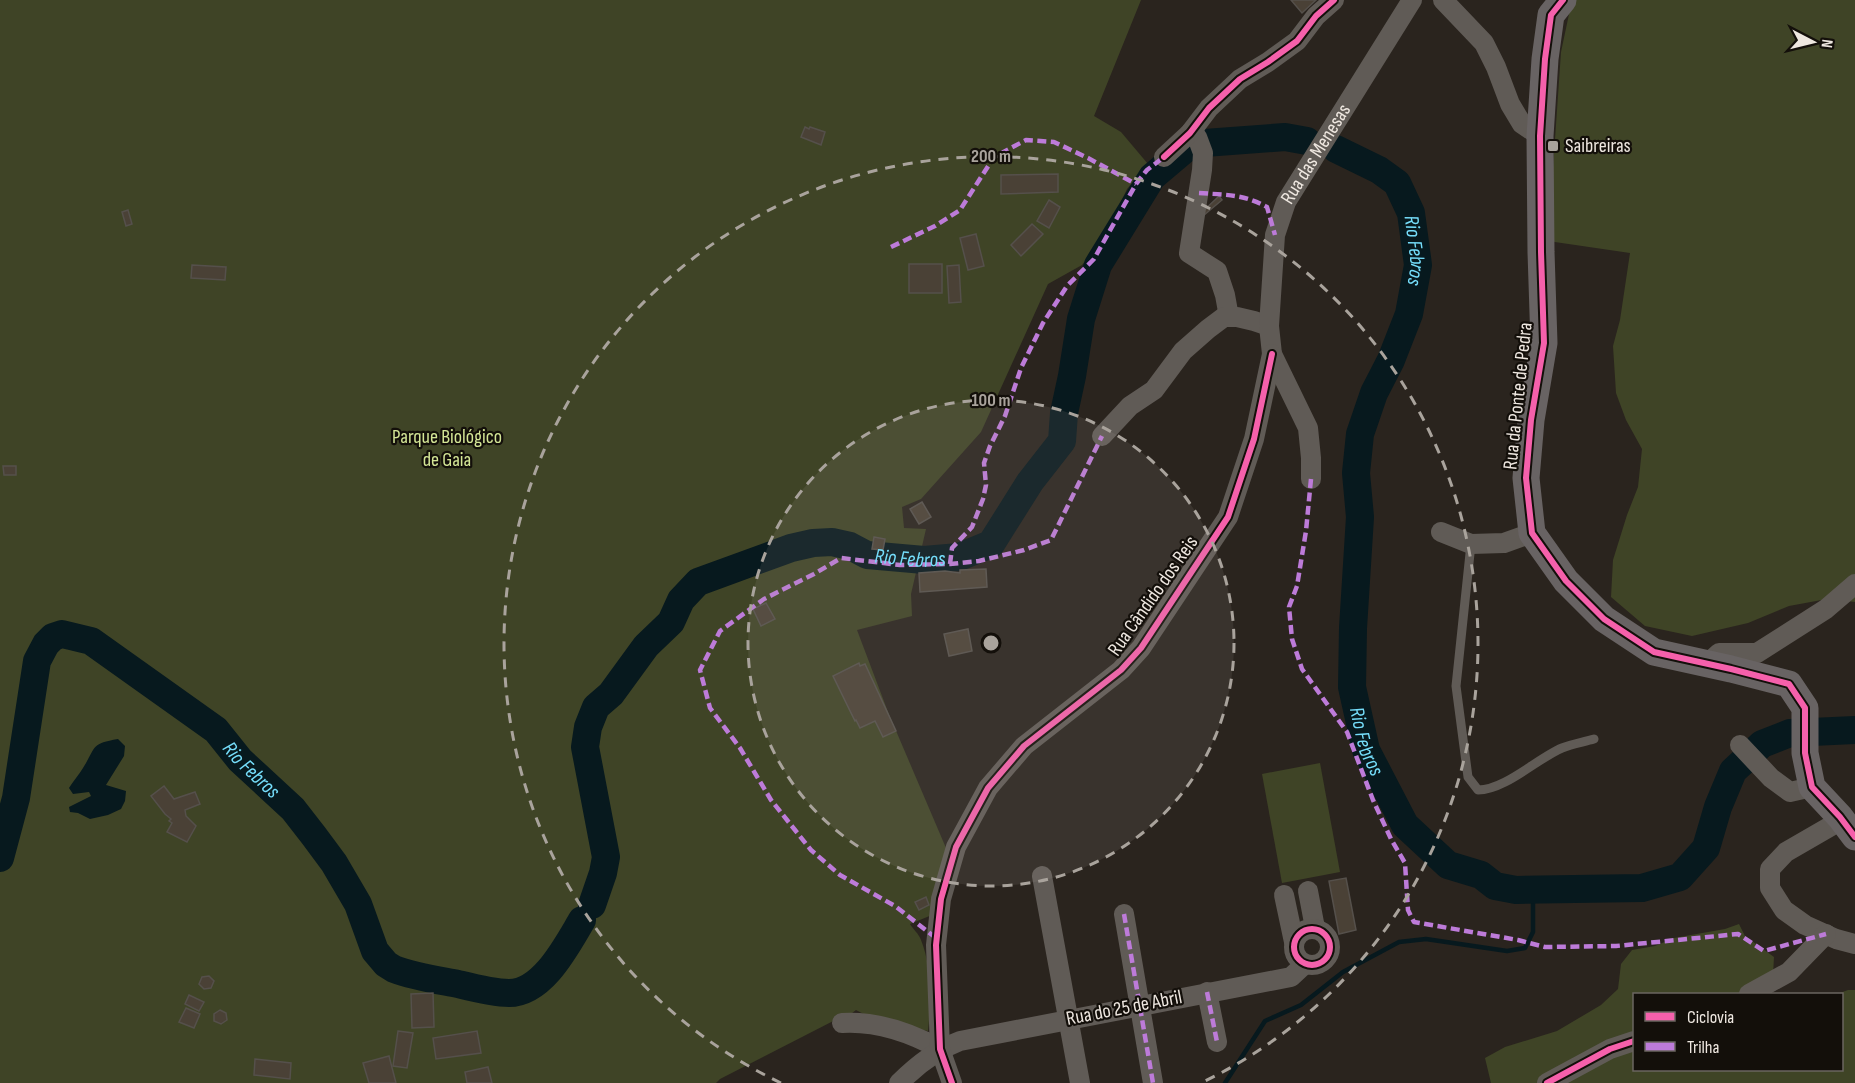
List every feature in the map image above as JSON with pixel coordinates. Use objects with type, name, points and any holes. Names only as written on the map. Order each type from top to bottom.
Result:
[{"type":"street","points":[[1229,317],[1217,271],[1189,254],[1199,193],[1197,141],[1209,108],[1240,80],[1297,40],[1316,16],[1334,0]]},
{"type":"street","name":"Rua das Menesas","points":[[1269,326],[1275,235],[1286,202],[1412,0]]},
{"type":"street","points":[[1443,0],[1484,43],[1510,104],[1522,124],[1540,136],[1545,59],[1551,15],[1563,0]]},
{"type":"street","name":"Rua da Ponte de Pedra","points":[[1540,136],[1544,343],[1531,420],[1526,478],[1532,533],[1566,581],[1604,619],[1654,652],[1789,684],[1805,708],[1805,753],[1812,787]]},
{"type":"street","points":[[1164,157],[1197,141]]},
{"type":"street","points":[[1102,436],[1130,406],[1154,390],[1183,351],[1224,317],[1254,321],[1269,326]]},
{"type":"street","name":"Rua Cândido dos Reis","points":[[952,1083],[940,1049],[936,945],[941,899],[956,847],[988,788],[1024,746],[1121,670],[1141,648],[1228,517],[1254,439],[1272,354],[1269,326]]},
{"type":"street","name":"Rua Cândido dos Reis","points":[[1272,354],[1308,428],[1311,479]]},
{"type":"street","points":[[1441,532],[1471,544],[1504,543],[1532,533]]},
{"type":"street","points":[[1707,664],[1719,653],[1757,653],[1826,609],[1854,587]]},
{"type":"street","points":[[1747,752],[1771,778],[1790,792],[1812,787],[1848,827]]},
{"type":"street","points":[[1848,827],[1831,826],[1786,852],[1770,869],[1770,888],[1784,910],[1805,925],[1855,944]]},
{"type":"street","points":[[1042,876],[1080,1083]]},
{"type":"street","name":"Rua do 25 de Abril","points":[[899,1083],[940,1049],[960,1041],[1291,976],[1305,964],[1318,964],[1329,952],[1327,936],[1315,928],[1308,891]]},
{"type":"street","points":[[1284,895],[1296,955],[1305,964]]},
{"type":"street","points":[[1124,915],[1153,1083]]},
{"type":"street","points":[[1294,942],[1303,930],[1315,928]]},
{"type":"street","points":[[1751,993],[1789,972],[1826,934]]},
{"type":"street","points":[[1208,992],[1217,1042]]},
{"type":"street","points":[[842,1023],[872,1025],[900,1031],[923,1039],[940,1049]]},
{"type":"street","points":[[1547,1083],[1610,1049],[1633,1042]]},
{"type":"lane","points":[[1471,544],[1456,686],[1468,777],[1479,790],[1486,790],[1501,784],[1562,748],[1594,739]]},
{"type":"green space","name":"Parque Biológico de Gaia","points":[[0,0],[1141,0],[1094,116],[1121,132],[1148,164],[1127,189],[1107,231],[1094,251],[1082,265],[1048,284],[981,432],[921,499],[902,507],[904,528],[926,529],[911,594],[912,616],[857,630],[888,712],[946,848],[932,915],[910,924],[920,938],[929,973],[928,1031],[877,1021],[856,1010],[847,1017],[843,1016],[716,1083],[0,1083]]},
{"type":"green space","points":[[1572,0],[1855,0],[1855,602],[1827,599],[1789,606],[1748,623],[1692,636],[1645,626],[1611,597],[1613,560],[1638,487],[1642,449],[1626,420],[1616,393],[1613,346],[1620,320],[1630,253],[1548,241],[1561,52]]},
{"type":"green space","points":[[1320,763],[1340,872],[1282,883],[1262,774]]},
{"type":"green space","points":[[1739,924],[1745,936],[1774,957],[1772,993],[1633,993],[1633,1071],[1843,1071],[1843,993],[1840,993],[1855,990],[1855,1083],[1491,1083],[1485,1058],[1505,1047],[1557,1031],[1601,1005],[1618,989],[1621,964],[1632,950],[1655,946],[1674,938],[1725,929]]},
{"type":"shaded area","points":[[118,739],[125,746],[124,756],[106,785],[126,791],[121,809],[90,819],[70,812],[69,807],[91,796],[89,792],[73,794],[69,788],[93,750],[98,745]]},
{"type":"building","points":[[1291,0],[1316,0],[1302,13]]},
{"type":"building","points":[[805,127],[825,132],[821,145],[801,137]]},
{"type":"building","points":[[1058,174],[1058,192],[1001,194],[1001,175]]},
{"type":"building","points":[[1219,196],[1222,200],[1203,216],[1201,213]]},
{"type":"building","points":[[1049,200],[1060,207],[1049,228],[1037,221]]},
{"type":"building","points":[[128,210],[132,224],[126,226],[122,212]]},
{"type":"building","points":[[1032,224],[1043,234],[1021,256],[1011,245]]},
{"type":"building","points":[[976,234],[984,266],[968,270],[960,238]]},
{"type":"building","points":[[909,264],[942,264],[942,293],[909,293]]},
{"type":"building","points":[[192,265],[226,267],[225,280],[191,278]]},
{"type":"building","points":[[959,265],[961,302],[949,303],[947,266]]},
{"type":"building","points":[[3,466],[16,466],[16,475],[4,475]]},
{"type":"building","points":[[922,502],[931,517],[919,524],[910,509]]},
{"type":"building","points":[[874,537],[885,539],[883,550],[872,549]]},
{"type":"building","points":[[986,569],[987,587],[920,592],[919,573],[945,571],[960,573],[960,570]]},
{"type":"building","points":[[766,603],[775,619],[761,626],[753,609]]},
{"type":"building","points":[[968,629],[972,651],[949,656],[944,634]]},
{"type":"building","points":[[859,663],[860,666],[865,664],[896,731],[883,737],[875,721],[860,728],[833,676]]},
{"type":"building","points":[[164,786],[174,799],[195,792],[200,804],[185,810],[186,816],[196,826],[187,842],[167,832],[172,823],[169,821],[171,819],[151,796]]},
{"type":"building","points":[[1346,878],[1356,930],[1339,934],[1329,881]]},
{"type":"building","points":[[926,897],[929,905],[919,910],[915,902]]},
{"type":"building","points":[[209,976],[214,981],[211,988],[204,989],[199,984],[202,977]]},
{"type":"building","points":[[433,993],[434,1027],[412,1028],[411,994]]},
{"type":"building","points":[[189,995],[204,1002],[199,1011],[185,1004]]},
{"type":"building","points":[[186,1008],[200,1014],[194,1028],[179,1022]]},
{"type":"building","points":[[220,1010],[226,1013],[227,1020],[221,1024],[214,1021],[214,1014]]},
{"type":"building","points":[[398,1031],[413,1033],[407,1068],[393,1066]]},
{"type":"building","points":[[477,1031],[481,1053],[436,1059],[433,1038]]},
{"type":"building","points":[[389,1056],[396,1083],[369,1083],[363,1063]]},
{"type":"building","points":[[255,1059],[291,1063],[290,1079],[254,1075]]},
{"type":"building","points":[[488,1067],[492,1083],[467,1083],[465,1072]]},
{"type":"waterway","name":"Rio Febros","points":[[592,905],[606,857],[585,747],[588,727],[596,707],[611,694],[646,646],[671,622],[681,600],[698,582],[791,548],[813,543],[832,542],[850,546],[867,555],[924,560],[959,557],[991,544],[1030,482],[1062,441],[1064,413],[1081,319],[1098,265],[1152,177],[1191,144],[1285,137],[1307,141]]},
{"type":"waterway","name":"Rio Febros","points":[[1336,149],[1379,170],[1397,183],[1411,213],[1418,265],[1409,314],[1391,360],[1374,393],[1360,434],[1356,473],[1360,517],[1352,687],[1366,750],[1405,825],[1448,865],[1481,875],[1495,886],[1516,890],[1642,888],[1680,877],[1706,848],[1718,807],[1733,771],[1762,744],[1790,733],[1855,730]]},
{"type":"waterway","name":"Rio Febros","points":[[0,858],[16,798],[37,661],[46,644],[53,637],[62,634],[91,641],[216,730],[240,760],[293,809],[314,836],[334,863],[358,904],[375,951],[386,964],[394,969],[490,991],[509,993],[521,991],[533,985],[553,966],[582,920]]},
{"type":"waterway","points":[[1225,1083],[1265,1021],[1301,1005],[1343,972],[1399,942],[1426,939],[1507,951],[1525,948],[1533,932],[1533,902],[1539,889]]},
{"type":"marked path","points":[[891,247],[935,226],[960,210],[994,157],[1026,140],[1054,142],[1136,184]]},
{"type":"marked path","points":[[950,564],[952,548],[972,527],[983,499],[986,485],[984,463],[1005,416],[1021,368],[1043,323],[1067,286],[1094,259],[1136,184],[1147,170],[1164,157]]},
{"type":"marked path","points":[[1199,193],[1242,197],[1267,207],[1275,235]]},
{"type":"marked path","points":[[936,938],[895,906],[840,875],[811,850],[771,800],[740,748],[710,708],[700,670],[720,631],[764,599],[841,558],[900,565],[950,564],[979,561],[1024,550],[1051,540],[1102,436]]},
{"type":"marked path","points":[[1311,479],[1297,586],[1289,607],[1292,639],[1302,669],[1347,732],[1373,800],[1405,863],[1408,910],[1414,922],[1518,940],[1545,947],[1616,946],[1738,934],[1764,951],[1826,934]]},
{"type":"marked path","points":[[1124,914],[1153,1083]]},
{"type":"marked path","points":[[1207,992],[1217,1042]]},
{"type":"cycle path","points":[[1164,157],[1190,133],[1209,108],[1240,79],[1297,41],[1316,16],[1334,0]]},
{"type":"cycle path","points":[[1563,0],[1551,15],[1545,59],[1540,136],[1544,343],[1531,420],[1526,478],[1532,533],[1566,581],[1604,619],[1654,652],[1789,684],[1805,708],[1805,753],[1812,787],[1855,837]]},
{"type":"cycle path","points":[[952,1083],[940,1049],[936,945],[941,899],[956,847],[988,788],[1024,746],[1121,670],[1141,648],[1228,517],[1254,439],[1272,354]]},
{"type":"cycle path","points":[[1312,929],[1324,935],[1330,947],[1324,959],[1312,965],[1300,959],[1294,947],[1300,935],[1312,929]]},
{"type":"cycle path","points":[[1547,1083],[1610,1049],[1633,1041]]},
{"type":"place","name":"Saibreiras","points":[[1553,146]]}]
